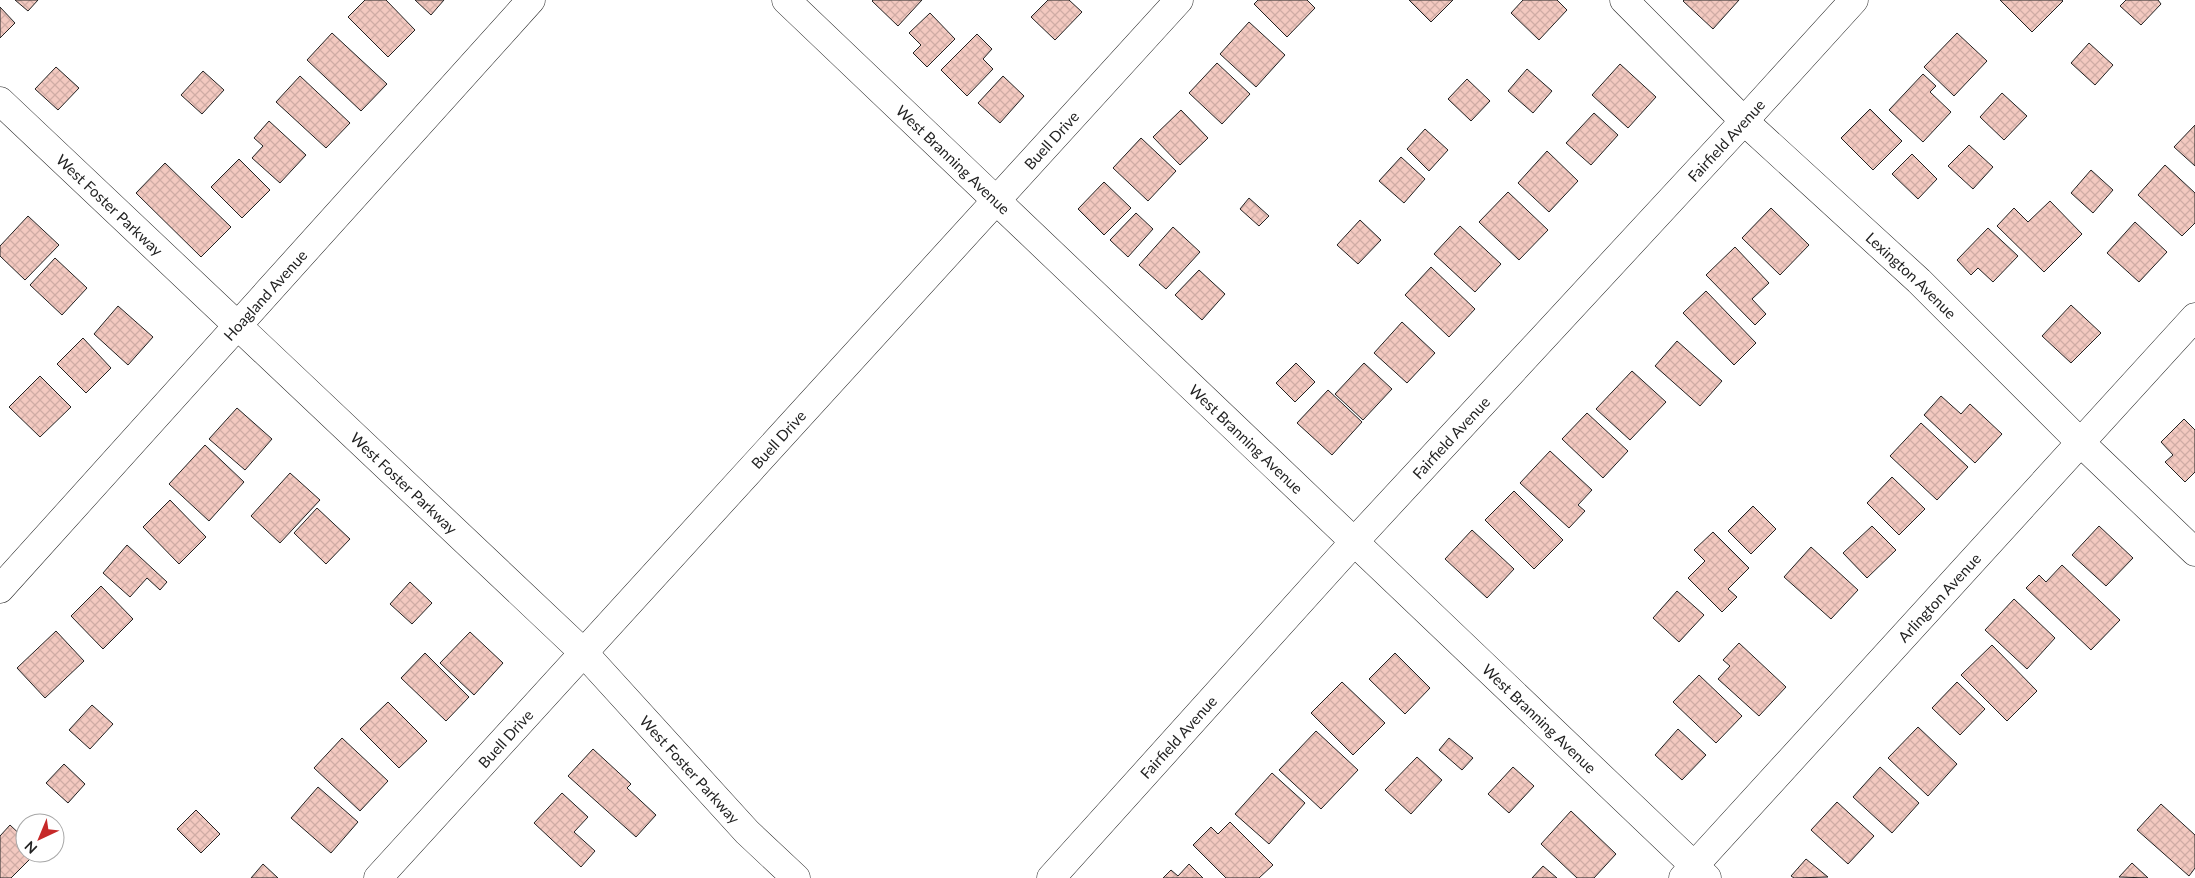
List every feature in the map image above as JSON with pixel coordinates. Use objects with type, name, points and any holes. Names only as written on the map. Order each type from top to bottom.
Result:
[{"type":"street","name":"Hoagland Avenue","points":[[0,589],[531,0]]},
{"type":"street","name":"West Branning Avenue","points":[[786,0],[1354,542],[1695,874]]},
{"type":"street","name":"Buell Drive","points":[[378,878],[1179,0]]},
{"type":"street","name":"Lexington Avenue","points":[[1624,0],[1744,121],[1924,286],[2081,443],[2195,552]]},
{"type":"street","name":"Fairfield Avenue","points":[[1051,878],[1354,542],[1854,0]]},
{"type":"street","name":"West Foster Parkway","points":[[0,101],[584,653],[747,832],[796,878]]},
{"type":"street","name":"Arlington Avenue","points":[[1695,874],[2195,317]]},
{"type":"building","points":[[15,0],[38,0],[28,11]]},
{"type":"building","points":[[365,0],[386,0],[415,30],[388,57],[348,17]]},
{"type":"building","points":[[415,0],[444,0],[431,15]]},
{"type":"building","points":[[873,0],[922,0],[898,26]]},
{"type":"building","points":[[1048,0],[1069,0],[1082,12],[1055,40],[1031,17]]},
{"type":"building","points":[[1258,0],[1307,0],[1315,8],[1287,37],[1254,4]]},
{"type":"building","points":[[1409,0],[1453,0],[1431,22]]},
{"type":"building","points":[[1523,0],[1557,0],[1567,10],[1539,40],[1511,13]]},
{"type":"building","points":[[1684,0],[1739,0],[1713,29]]},
{"type":"building","points":[[2000,0],[2062,0],[2063,1],[2032,32]]},
{"type":"building","points":[[2126,0],[2158,0],[2161,4],[2141,25],[2120,6]]},
{"type":"building","points":[[0,7],[15,23],[0,38]]},
{"type":"building","points":[[930,13],[955,39],[927,67],[913,53],[921,45],[909,33]]},
{"type":"building","points":[[1249,22],[1285,55],[1256,87],[1220,54]]},
{"type":"building","points":[[332,33],[387,84],[361,111],[307,60]]},
{"type":"building","points":[[1957,33],[1987,61],[1954,96],[1924,67]]},
{"type":"building","points":[[977,34],[992,49],[983,59],[993,69],[967,96],[941,70]]},
{"type":"building","points":[[2089,43],[2113,65],[2095,85],[2071,63]]},
{"type":"building","points":[[1217,63],[1250,94],[1222,124],[1189,93]]},
{"type":"building","points":[[1620,64],[1656,97],[1628,128],[1592,95]]},
{"type":"building","points":[[56,67],[79,88],[58,110],[35,89]]},
{"type":"building","points":[[1527,69],[1552,91],[1533,113],[1508,91]]},
{"type":"building","points":[[203,71],[224,90],[202,114],[181,95]]},
{"type":"building","points":[[1923,74],[1936,86],[1930,92],[1951,112],[1923,142],[1889,110]]},
{"type":"building","points":[[300,76],[350,123],[326,148],[276,102]]},
{"type":"building","points":[[1003,76],[1024,96],[1000,123],[978,103]]},
{"type":"building","points":[[1467,79],[1490,101],[1471,121],[1448,99]]},
{"type":"building","points":[[2002,93],[2027,116],[2004,140],[1980,117]]},
{"type":"building","points":[[1870,109],[1902,141],[1873,170],[1841,138]]},
{"type":"building","points":[[1181,110],[1208,138],[1180,165],[1153,137]]},
{"type":"building","points":[[1594,113],[1618,135],[1591,165],[1566,143]]},
{"type":"building","points":[[269,121],[306,155],[280,183],[252,158],[263,146],[254,138]]},
{"type":"building","points":[[2195,125],[2195,166],[2174,147]]},
{"type":"building","points":[[1425,129],[1448,150],[1429,171],[1407,149]]},
{"type":"building","points":[[1141,138],[1176,171],[1148,201],[1113,168]]},
{"type":"building","points":[[1969,145],[1993,167],[1973,189],[1948,166]]},
{"type":"building","points":[[1547,151],[1578,181],[1549,212],[1518,183]]},
{"type":"building","points":[[1912,154],[1937,179],[1918,199],[1892,174]]},
{"type":"building","points":[[1401,157],[1425,179],[1404,203],[1379,181]]},
{"type":"building","points":[[239,159],[270,190],[242,218],[211,187]]},
{"type":"building","points":[[165,163],[231,227],[201,257],[136,193]]},
{"type":"building","points":[[2165,165],[2195,193],[2195,223],[2182,236],[2138,195]]},
{"type":"building","points":[[2091,170],[2113,190],[2093,213],[2071,193]]},
{"type":"building","points":[[1104,182],[1131,208],[1104,235],[1078,209]]},
{"type":"building","points":[[1508,192],[1548,230],[1519,260],[1479,222]]},
{"type":"building","points":[[1249,198],[1269,216],[1259,226],[1240,209]]},
{"type":"building","points":[[2050,201],[2082,234],[2044,272],[1997,226],[2014,208],[2028,222]]},
{"type":"building","points":[[1771,208],[1809,245],[1780,275],[1742,238]]},
{"type":"building","points":[[1136,213],[1153,229],[1128,257],[1110,240]]},
{"type":"building","points":[[28,216],[59,245],[25,280],[0,256],[0,246]]},
{"type":"building","points":[[1360,220],[1381,240],[1358,264],[1337,245]]},
{"type":"building","points":[[2135,222],[2167,252],[2139,282],[2107,253]]},
{"type":"building","points":[[1460,226],[1501,264],[1475,292],[1434,254]]},
{"type":"building","points":[[1173,227],[1200,252],[1166,289],[1139,265]]},
{"type":"building","points":[[1988,228],[2018,256],[1993,282],[1978,268],[1971,275],[1957,260]]},
{"type":"building","points":[[1735,247],[1769,283],[1752,299],[1766,314],[1755,325],[1706,275]]},
{"type":"building","points":[[55,258],[87,288],[62,315],[30,285]]},
{"type":"building","points":[[1431,267],[1475,309],[1449,337],[1405,295]]},
{"type":"building","points":[[1199,270],[1225,294],[1202,320],[1175,295]]},
{"type":"building","points":[[1706,291],[1756,343],[1734,365],[1683,313]]},
{"type":"building","points":[[2071,305],[2101,333],[2071,363],[2042,336]]},
{"type":"building","points":[[118,306],[153,337],[128,365],[94,334]]},
{"type":"building","points":[[1402,322],[1435,353],[1407,383],[1374,353]]},
{"type":"building","points":[[83,338],[111,368],[86,393],[57,364]]},
{"type":"building","points":[[1677,341],[1722,381],[1700,406],[1655,366]]},
{"type":"building","points":[[1296,363],[1315,382],[1295,402],[1276,383]]},
{"type":"building","points":[[1364,363],[1392,389],[1363,420],[1335,394]]},
{"type":"building","points":[[1632,371],[1666,402],[1630,440],[1596,409]]},
{"type":"building","points":[[40,376],[71,407],[40,437],[9,407]]},
{"type":"building","points":[[1328,390],[1362,422],[1332,455],[1297,423]]},
{"type":"building","points":[[1941,396],[1961,414],[1970,404],[2002,434],[1975,463],[1924,415]]},
{"type":"building","points":[[237,408],[272,439],[245,470],[209,439]]},
{"type":"building","points":[[1587,413],[1628,451],[1603,478],[1562,439]]},
{"type":"building","points":[[2184,419],[2195,430],[2195,472],[2185,482],[2165,462],[2173,455],[2161,442]]},
{"type":"building","points":[[1921,423],[1968,467],[1937,500],[1890,456]]},
{"type":"building","points":[[205,445],[244,482],[209,521],[169,484]]},
{"type":"building","points":[[1550,451],[1592,490],[1578,505],[1585,511],[1569,528],[1520,483]]},
{"type":"building","points":[[290,473],[320,500],[280,543],[251,516]]},
{"type":"building","points":[[1892,477],[1925,509],[1899,535],[1867,503]]},
{"type":"building","points":[[1514,491],[1563,540],[1534,569],[1485,520]]},
{"type":"building","points":[[170,500],[206,537],[179,564],[143,527]]},
{"type":"building","points":[[1753,506],[1776,529],[1751,554],[1728,531]]},
{"type":"building","points":[[317,508],[350,539],[326,564],[294,533]]},
{"type":"building","points":[[1872,526],[1896,550],[1867,578],[1843,553]]},
{"type":"building","points":[[2099,526],[2133,558],[2106,586],[2072,555]]},
{"type":"building","points":[[1472,530],[1514,569],[1487,598],[1445,559]]},
{"type":"building","points":[[1713,532],[1749,568],[1728,589],[1737,597],[1722,612],[1688,578],[1705,561],[1694,550]]},
{"type":"building","points":[[127,545],[167,582],[160,590],[147,578],[130,597],[103,573]]},
{"type":"building","points":[[1811,547],[1858,590],[1831,619],[1784,577]]},
{"type":"building","points":[[2062,565],[2120,620],[2091,650],[2026,588],[2039,575],[2046,582]]},
{"type":"building","points":[[410,582],[432,603],[412,624],[390,604]]},
{"type":"building","points":[[101,586],[133,619],[103,649],[71,616]]},
{"type":"building","points":[[1677,591],[1704,615],[1679,642],[1653,618]]},
{"type":"building","points":[[2014,599],[2055,638],[2027,669],[1985,630]]},
{"type":"building","points":[[56,631],[84,661],[45,698],[17,668]]},
{"type":"building","points":[[470,632],[503,663],[474,695],[440,663]]},
{"type":"building","points":[[1739,643],[1786,687],[1759,716],[1718,679],[1730,666],[1723,660]]},
{"type":"building","points":[[1992,645],[2037,691],[2007,721],[1961,675]]},
{"type":"building","points":[[425,653],[469,697],[446,721],[401,678]]},
{"type":"building","points":[[1395,653],[1430,688],[1405,714],[1369,679]]},
{"type":"building","points":[[1699,675],[1742,716],[1716,743],[1673,702]]},
{"type":"building","points":[[1342,682],[1385,723],[1353,755],[1311,713]]},
{"type":"building","points":[[1957,682],[1985,709],[1960,735],[1932,708]]},
{"type":"building","points":[[388,702],[427,741],[399,768],[360,729]]},
{"type":"building","points":[[92,705],[113,724],[90,749],[69,730]]},
{"type":"building","points":[[1918,727],[1957,764],[1928,796],[1888,758]]},
{"type":"building","points":[[1678,729],[1706,755],[1682,780],[1655,755]]},
{"type":"building","points":[[1316,731],[1358,770],[1321,809],[1279,770]]},
{"type":"building","points":[[342,738],[388,781],[360,811],[314,768]]},
{"type":"building","points":[[1449,738],[1473,758],[1462,770],[1439,750]]},
{"type":"building","points":[[593,749],[631,784],[627,788],[656,815],[636,837],[568,776]]},
{"type":"building","points":[[1417,757],[1442,780],[1411,814],[1385,790]]},
{"type":"building","points":[[64,764],[85,784],[68,803],[46,783]]},
{"type":"building","points":[[1513,767],[1534,786],[1509,813],[1488,794]]},
{"type":"building","points":[[1880,767],[1919,803],[1892,833],[1853,797]]},
{"type":"building","points":[[1272,773],[1305,803],[1269,844],[1235,814]]},
{"type":"building","points":[[318,787],[358,822],[331,853],[291,818]]},
{"type":"building","points":[[562,793],[588,817],[574,832],[595,851],[581,867],[534,823]]},
{"type":"building","points":[[1837,802],[1874,836],[1848,864],[1811,830]]},
{"type":"building","points":[[2161,804],[2195,835],[2195,868],[2189,876],[2137,830]]},
{"type":"building","points":[[196,810],[220,834],[201,853],[177,829]]},
{"type":"building","points":[[1571,811],[1616,854],[1594,878],[1577,878],[1541,844]]},
{"type":"building","points":[[1230,822],[1273,865],[1259,878],[1226,878],[1193,845],[1211,827],[1218,834]]},
{"type":"building","points":[[10,825],[15,830],[15,863],[26,863],[11,878],[0,878],[0,836]]},
{"type":"building","points":[[1806,859],[1828,877],[1794,878],[1791,876]]},
{"type":"building","points":[[2132,863],[2148,878],[2119,877]]},
{"type":"building","points":[[263,864],[278,878],[251,878]]},
{"type":"building","points":[[1189,864],[1203,878],[1163,878],[1171,870],[1178,876]]},
{"type":"building","points":[[1543,866],[1557,878],[1532,878]]}]
